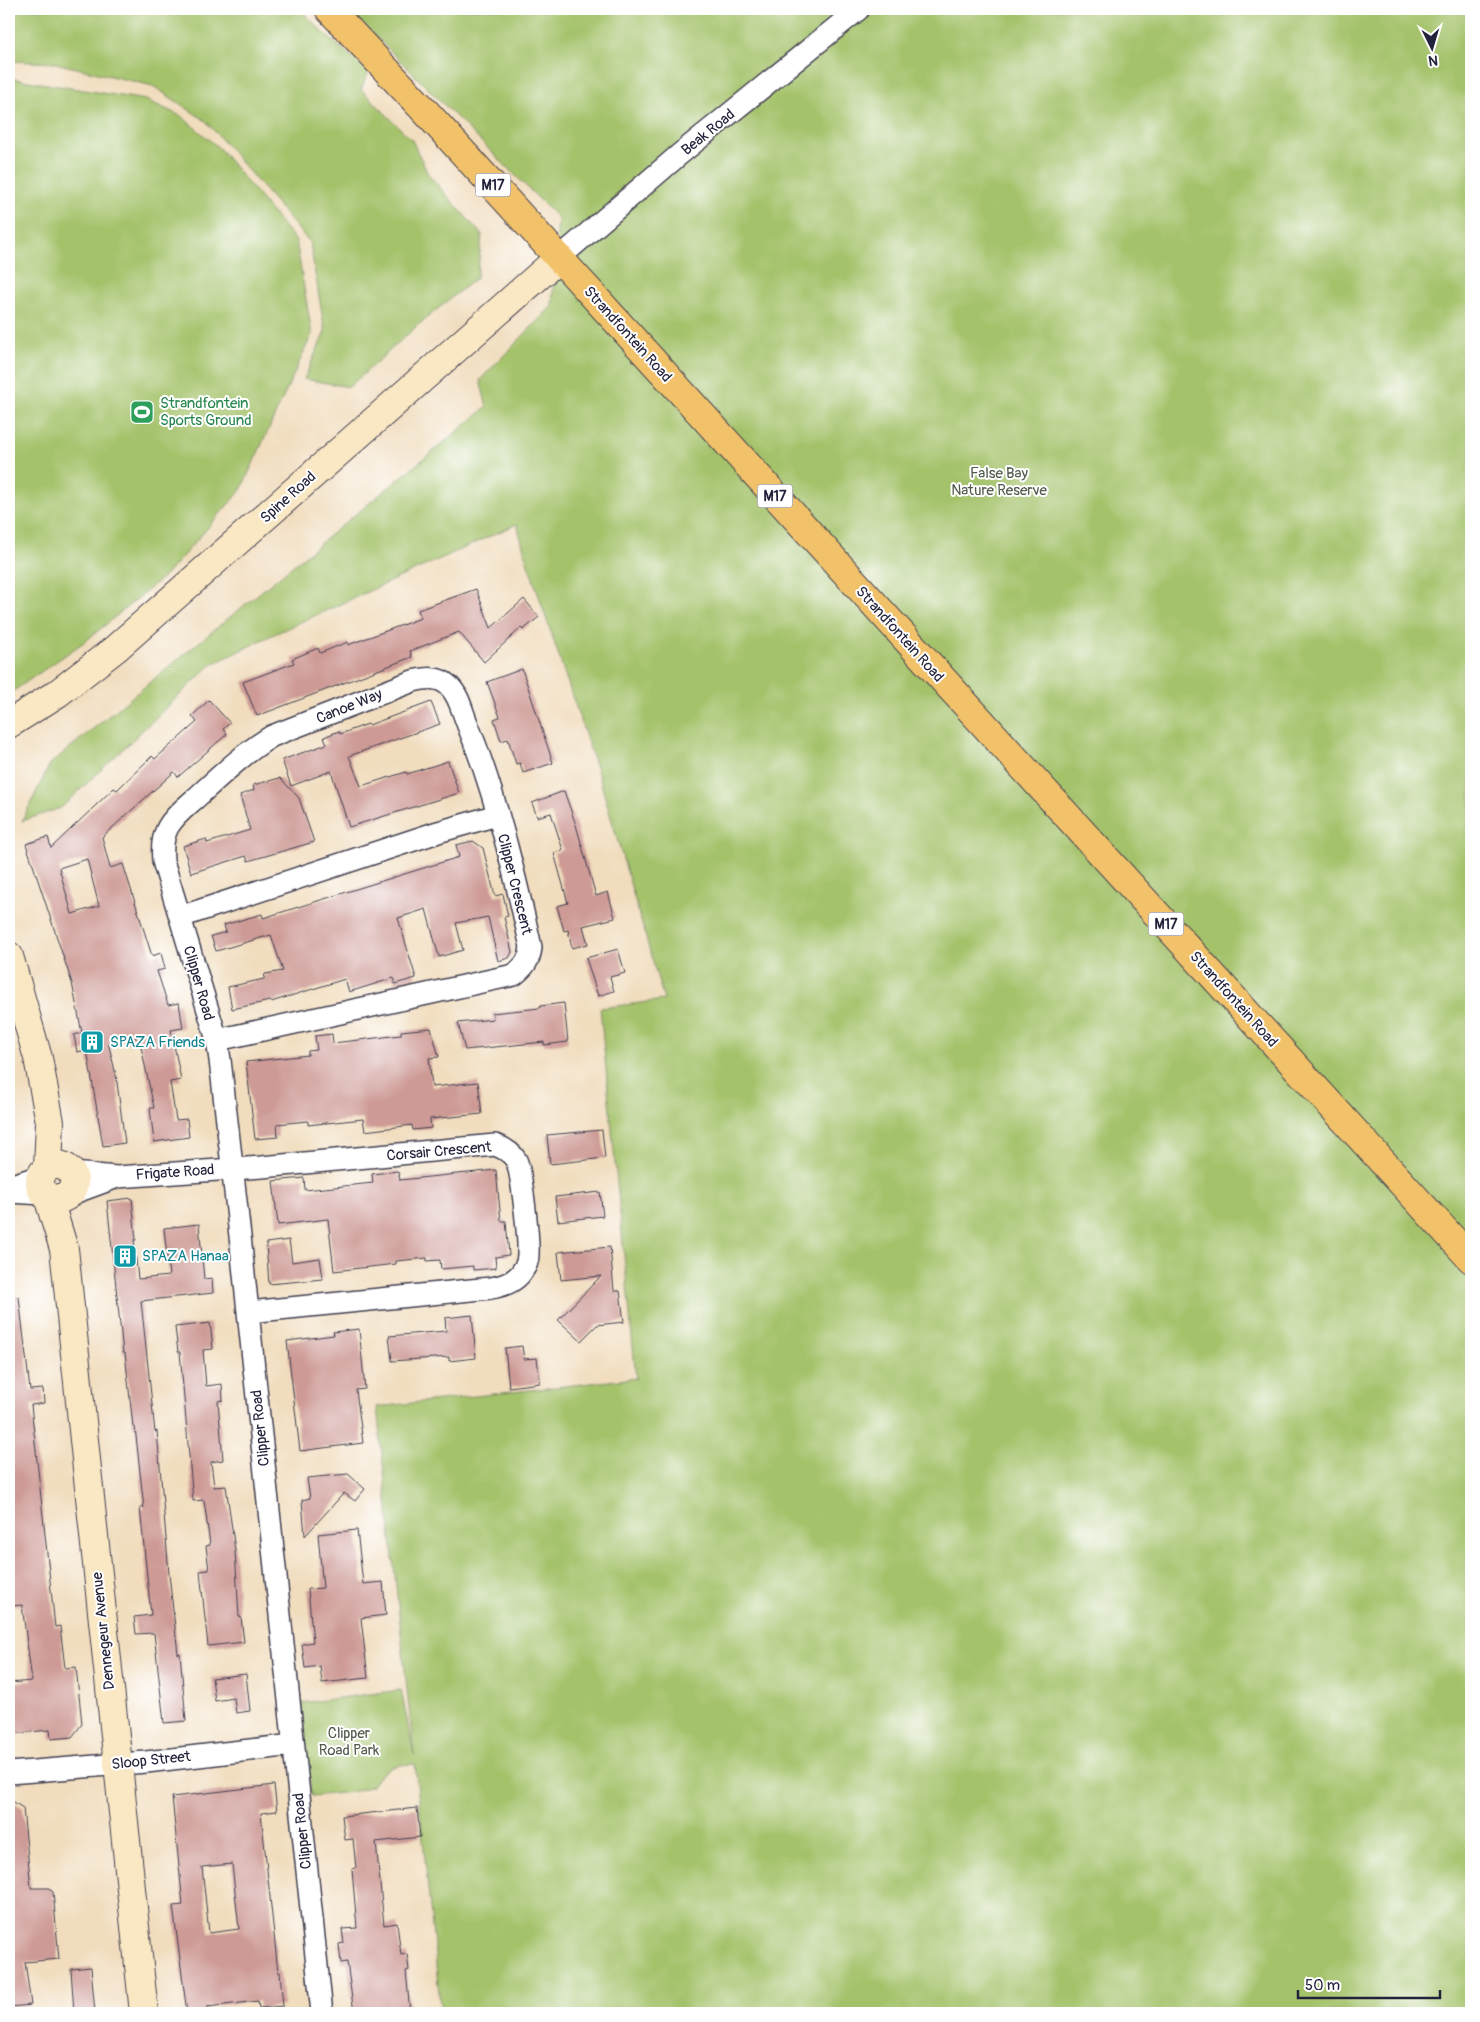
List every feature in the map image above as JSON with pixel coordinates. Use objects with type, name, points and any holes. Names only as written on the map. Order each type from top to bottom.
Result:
[{"type":"main road","name":"Strandfontein Road","points":[[329,9],[400,83],[1471,1259]]},
{"type":"street","name":"Beak Road","points":[[559,258],[680,154],[859,9]]},
{"type":"street","name":"Spine Road","points":[[9,724],[58,693],[115,649],[559,258]]},
{"type":"street","name":"Canoe Way","points":[[162,850],[164,838],[174,818],[256,746],[272,736],[413,680],[424,678],[435,678],[443,681],[455,693],[485,768],[497,815]]},
{"type":"street","name":"Clipper Crescent","points":[[180,917],[438,832],[497,815],[515,874],[531,947],[530,956],[524,967],[514,975],[216,1040]]},
{"type":"street","name":"Clipper Road","points":[[162,850],[216,1040],[233,1168],[322,2013]]},
{"type":"street","name":"Dennegeur Avenue","points":[[9,956],[38,1058],[57,1183],[144,2013]]},
{"type":"street","name":"Corsair Crescent","points":[[233,1168],[494,1145],[511,1154],[520,1174],[528,1257],[522,1272],[504,1286],[248,1312]]},
{"type":"street","name":"Frigate Road","points":[[9,1186],[233,1168]]},
{"type":"street","name":"Frigate Road","points":[[9,1192],[57,1183]]},
{"type":"street","name":"Sloop Street","points":[[9,1773],[117,1764],[293,1744]]},
{"type":"green space","points":[[9,9],[300,9],[328,37],[369,72],[361,89],[412,140],[428,174],[482,235],[477,277],[418,325],[349,387],[304,379],[325,332],[310,243],[206,121],[153,86],[55,63],[9,61]]},
{"type":"green space","name":"False Bay Nature Reserve","points":[[348,9],[1471,9],[1471,2013],[441,2013],[415,1764],[390,1768],[380,1775],[372,1786],[353,1792],[311,1796],[301,1703],[401,1690],[414,1755],[377,1407],[636,1378],[600,1008],[664,1000],[598,773],[527,561],[517,524],[270,636],[211,665],[61,808],[22,821],[50,764],[487,407],[480,380],[552,306],[558,218]]},
{"type":"green space","name":"Strandfontein Sports Ground","points":[[9,78],[146,100],[181,116],[218,147],[296,241],[312,334],[241,490],[167,574],[87,640],[9,694]]},
{"type":"building","points":[[476,589],[491,628],[524,599],[539,617],[523,630],[521,628],[484,662],[459,632],[410,651],[412,657],[257,716],[243,682],[294,663],[292,659],[318,648],[320,653],[348,642],[348,645],[421,618],[418,610]]},
{"type":"building","points":[[522,669],[553,763],[523,773],[520,763],[516,764],[508,739],[501,741],[494,719],[500,717],[487,682]]},
{"type":"building","points":[[209,700],[230,723],[223,729],[227,734],[178,777],[174,772],[102,837],[110,868],[123,864],[152,956],[161,953],[165,969],[157,971],[168,1005],[179,1003],[183,1028],[171,1030],[181,1080],[170,1082],[176,1120],[187,1119],[189,1137],[154,1142],[150,1108],[154,1108],[139,1037],[108,1042],[116,1075],[125,1143],[103,1146],[87,1050],[77,1052],[74,1035],[82,1033],[72,983],[26,844],[48,837],[51,848],[114,788],[117,790],[152,756],[155,759],[197,722],[192,716]],"holes":[[[87,859],[99,906],[72,914],[59,868]]]},
{"type":"building","points":[[431,702],[440,724],[349,756],[361,786],[448,761],[459,793],[349,827],[331,771],[291,786],[282,760],[327,744],[324,737],[339,731],[340,734],[369,725]]},
{"type":"building","points":[[280,778],[299,798],[314,842],[248,861],[246,856],[191,873],[183,846],[206,839],[207,843],[250,830],[240,795],[254,790],[253,785]]},
{"type":"building","points":[[564,791],[576,825],[596,896],[608,892],[615,918],[583,926],[588,944],[572,948],[568,930],[564,931],[557,906],[568,903],[554,853],[563,850],[551,813],[537,817],[532,803]]},
{"type":"building","points":[[473,841],[483,848],[495,896],[503,894],[508,916],[504,917],[512,952],[509,958],[498,961],[488,917],[456,923],[463,950],[439,957],[426,909],[398,918],[416,978],[395,984],[394,978],[349,992],[345,979],[271,1002],[232,1009],[228,987],[264,979],[265,974],[283,971],[271,935],[216,951],[211,936],[226,932],[224,925],[262,914],[263,918],[459,857],[456,845]]},
{"type":"building","points":[[618,949],[625,973],[610,977],[614,991],[598,996],[586,958]]},
{"type":"building","points":[[564,1003],[568,1042],[544,1045],[544,1042],[465,1050],[458,1023],[493,1019],[492,1013],[540,1008],[540,1006]]},
{"type":"building","points":[[431,1028],[439,1057],[429,1058],[432,1087],[478,1082],[482,1114],[430,1119],[431,1128],[413,1130],[412,1125],[365,1131],[363,1119],[308,1125],[308,1121],[277,1124],[278,1137],[255,1139],[246,1062],[308,1055],[308,1051],[317,1050],[315,1036],[332,1034],[333,1043],[401,1035],[401,1031]]},
{"type":"building","points":[[602,1130],[605,1158],[550,1164],[547,1135]]},
{"type":"building","points":[[496,1170],[501,1221],[506,1221],[509,1255],[495,1257],[496,1268],[473,1270],[473,1266],[441,1269],[440,1260],[427,1261],[427,1258],[396,1261],[396,1264],[334,1271],[328,1219],[278,1225],[273,1181],[304,1178],[305,1190],[373,1183],[372,1174],[398,1171],[400,1180]]},
{"type":"building","points":[[600,1192],[603,1216],[558,1221],[555,1197]]},
{"type":"building","points":[[132,1198],[138,1279],[169,1276],[164,1228],[199,1224],[204,1279],[212,1278],[213,1293],[141,1301],[155,1432],[157,1431],[169,1574],[178,1654],[180,1653],[186,1721],[164,1723],[154,1633],[136,1634],[134,1617],[151,1615],[140,1508],[144,1508],[125,1353],[123,1353],[107,1201]]},
{"type":"building","points":[[289,1240],[292,1262],[320,1258],[323,1279],[269,1284],[266,1243]]},
{"type":"building","points":[[610,1247],[614,1291],[620,1291],[624,1322],[597,1325],[581,1341],[558,1320],[601,1276],[561,1280],[558,1252]]},
{"type":"building","points":[[19,1297],[30,1390],[43,1389],[44,1403],[31,1405],[55,1627],[60,1626],[65,1668],[76,1667],[82,1724],[72,1737],[51,1739],[50,1730],[9,1734],[9,1683],[32,1681],[22,1605],[9,1606],[9,1540],[11,1540],[9,1521],[9,1298]]},
{"type":"building","points":[[472,1315],[476,1358],[449,1361],[449,1357],[392,1361],[389,1336],[446,1331],[445,1318]]},
{"type":"building","points":[[210,1323],[213,1349],[203,1350],[206,1386],[222,1384],[223,1400],[218,1401],[223,1460],[211,1462],[214,1487],[226,1486],[235,1550],[239,1617],[241,1617],[244,1642],[208,1646],[200,1571],[209,1570],[206,1546],[210,1545],[204,1500],[193,1501],[180,1352],[178,1352],[175,1327]]},
{"type":"building","points":[[359,1329],[365,1389],[356,1390],[363,1443],[300,1451],[287,1341],[334,1335],[333,1332]]},
{"type":"building","points":[[522,1346],[524,1359],[537,1358],[540,1383],[509,1387],[505,1348]]},
{"type":"building","points":[[348,1474],[365,1489],[355,1501],[344,1493],[305,1536],[302,1500],[310,1498],[307,1478]]},
{"type":"building","points":[[357,1530],[363,1584],[383,1582],[386,1615],[361,1618],[368,1678],[322,1683],[320,1666],[305,1668],[302,1644],[313,1642],[308,1589],[323,1588],[318,1534]]},
{"type":"building","points":[[246,1674],[250,1711],[236,1713],[234,1698],[215,1701],[212,1678]]},
{"type":"building","points":[[274,1785],[277,1811],[261,1813],[283,2006],[259,2008],[258,2001],[207,2007],[208,2013],[187,2013],[173,1906],[183,1905],[172,1797]],"holes":[[[232,1864],[239,1929],[209,1933],[202,1867]]]},
{"type":"building","points":[[9,1799],[23,1808],[31,1888],[49,1888],[53,1892],[59,1959],[25,1962],[31,2005],[9,2007]]},
{"type":"building","points":[[417,1808],[420,1837],[376,1842],[384,1925],[397,1923],[401,1955],[407,1954],[409,1970],[406,1971],[410,2013],[354,2013],[347,1962],[341,1963],[339,1944],[344,1943],[342,1929],[357,1928],[352,1869],[356,1868],[353,1839],[345,1840],[342,1816]]},
{"type":"building","points":[[91,1967],[95,2013],[74,2013],[71,1969]]},
{"type":"place","name":"Strandfontein Sports Ground","points":[[142,412]]},
{"type":"place","name":"SPAZA Friends","points":[[92,1042]]},
{"type":"place","name":"SPAZA Hanaa","points":[[125,1256]]},
{"type":"park label","name":"Clipper Road Park","points":[[349,1742]]}]
